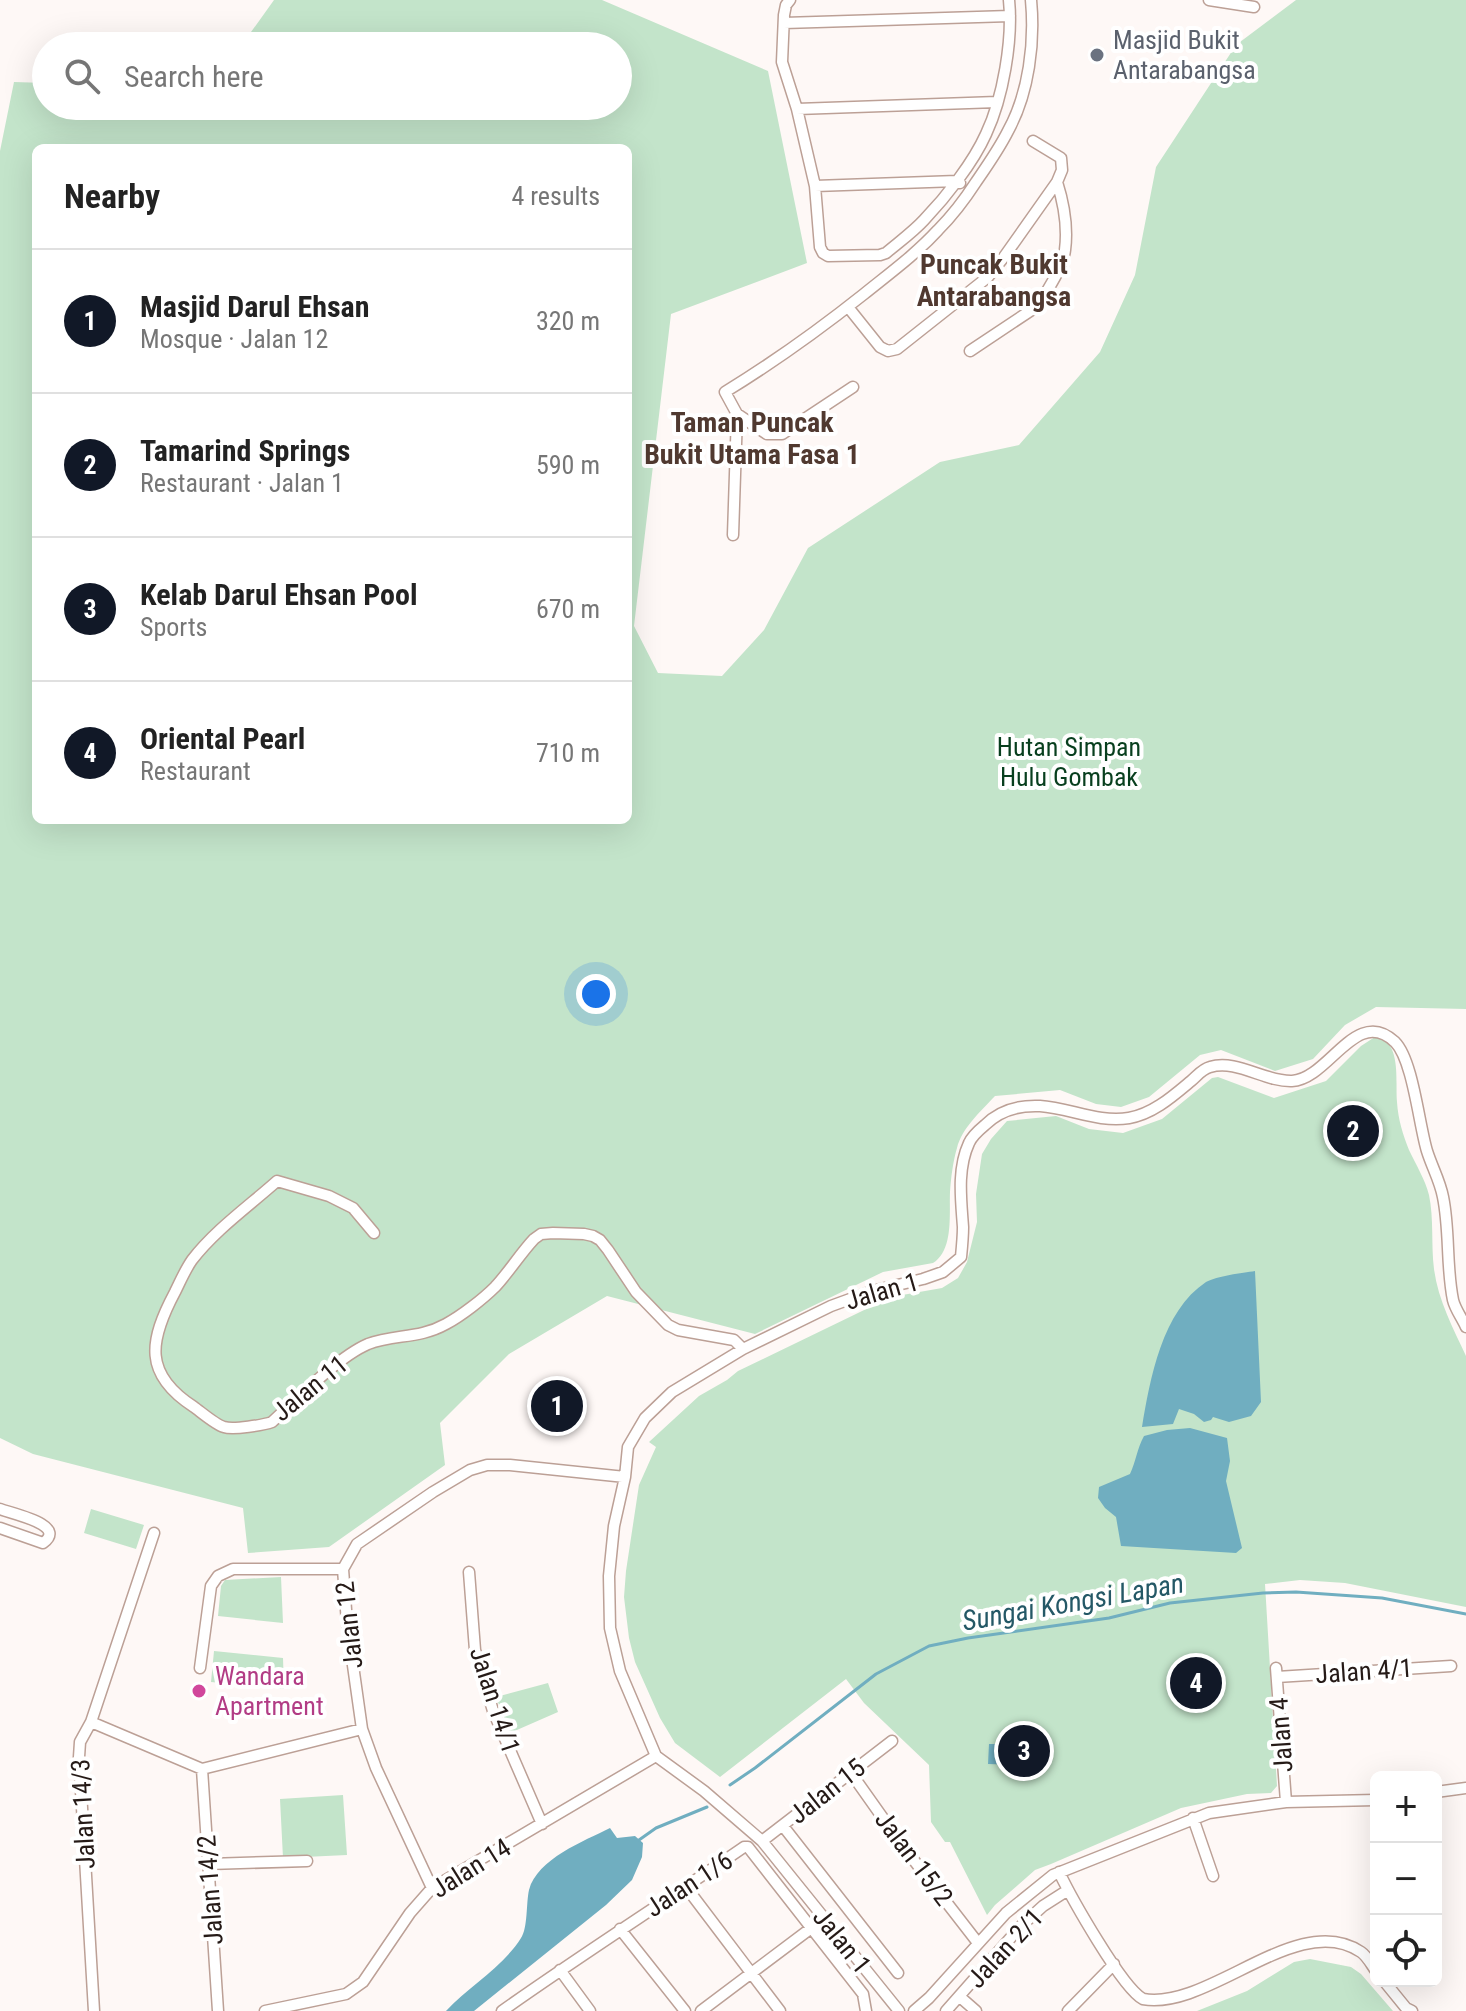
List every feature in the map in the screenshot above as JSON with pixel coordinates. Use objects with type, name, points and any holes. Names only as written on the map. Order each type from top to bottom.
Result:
[{"type":"street","points":[[790,0],[786,5],[782,62],[797,109],[815,186],[820,247],[828,256],[886,253],[923,221],[957,181],[986,134],[997,102],[1007,59],[1009,0]]},
{"type":"street","points":[[853,387],[782,434],[767,434],[737,414],[725,392],[802,342],[922,246],[972,188],[1010,129],[1018,106],[1030,55],[1031,0]]},
{"type":"street","points":[[1209,0],[1254,7]]},
{"type":"street","points":[[784,23],[1010,16]]},
{"type":"street","points":[[797,109],[997,102]]},
{"type":"street","points":[[848,307],[880,347],[888,351],[897,349],[988,277],[1057,182],[1062,170],[1061,158],[1033,141]]},
{"type":"street","points":[[815,186],[957,181],[972,188]]},
{"type":"street","points":[[970,351],[1036,307],[1054,276],[1065,252],[1064,205],[1057,182]]},
{"type":"street","points":[[733,535],[737,414]]},
{"type":"street","name":"Jalan 1","points":[[899,2011],[762,1841],[704,1791],[656,1756],[620,1671],[610,1628],[609,1576],[614,1526],[628,1447],[645,1418],[672,1392],[743,1349],[831,1306],[872,1291],[943,1272],[961,1257],[963,1230],[960,1196],[964,1160],[970,1141],[997,1114],[1018,1107],[1041,1106],[1101,1119],[1130,1118],[1152,1111],[1205,1068],[1218,1065],[1282,1080],[1304,1078],[1355,1037],[1367,1032],[1380,1033],[1395,1043],[1404,1055],[1427,1150],[1443,1197],[1453,1302],[1466,1327]]},
{"type":"street","name":"Jalan 11","points":[[374,1233],[353,1208],[329,1196],[277,1181],[214,1236],[191,1261],[168,1306],[155,1342],[156,1360],[163,1380],[178,1397],[224,1427],[261,1426],[272,1422],[345,1358],[367,1345],[384,1339],[430,1332],[449,1322],[494,1288],[534,1239],[541,1234],[553,1233],[584,1234],[600,1240],[636,1292],[668,1325],[678,1330],[734,1340],[743,1349]]},
{"type":"street","points":[[1453,1302],[1466,1301]]},
{"type":"street","name":"Jalan 12","points":[[432,1888],[376,1768],[362,1729],[343,1569],[357,1544],[470,1470],[487,1465],[510,1465],[625,1477]]},
{"type":"street","points":[[0,1509],[40,1523],[49,1530],[50,1535],[43,1543],[0,1528]]},
{"type":"street","name":"Jalan 14/3","points":[[94,2011],[80,1742],[91,1722],[154,1533]]},
{"type":"street","points":[[200,1668],[211,1586],[218,1576],[233,1569],[343,1569]]},
{"type":"street","name":"Jalan 14/1","points":[[469,1572],[475,1650],[493,1711],[542,1824]]},
{"type":"street","name":"Jalan 4/1","points":[[1276,1672],[1451,1666]]},
{"type":"street","name":"Jalan 4","points":[[1276,1672],[1286,1802]]},
{"type":"street","points":[[91,1722],[202,1769],[362,1729]]},
{"type":"street","name":"Jalan 15","points":[[762,1841],[892,1741]]},
{"type":"street","name":"Jalan 14","points":[[265,2011],[346,1994],[363,1982],[410,1913],[432,1888],[656,1756]]},
{"type":"street","name":"Jalan 14/2","points":[[202,1769],[218,2011]]},
{"type":"street","name":"Jalan 15/2","points":[[851,1773],[978,1943]]},
{"type":"street","points":[[1442,1791],[1466,1788]]},
{"type":"street","points":[[914,2011],[1017,1903],[1059,1872],[1193,1818],[1242,1807],[1286,1802],[1370,1800]]},
{"type":"street","points":[[1193,1818],[1213,1876]]},
{"type":"street","points":[[783,1826],[898,1973]]},
{"type":"street","name":"Jalan 1/6","points":[[502,2011],[620,1929],[748,1847],[863,1994],[866,2011]]},
{"type":"street","points":[[209,1864],[307,1861]]},
{"type":"street","points":[[1059,1872],[1114,1964],[1132,1991],[1144,2000],[1164,2005],[1183,2004],[1213,1993],[1299,1949],[1323,1942],[1347,1945],[1364,1953],[1370,1962]]},
{"type":"street","points":[[686,1887],[780,2011]]},
{"type":"street","name":"Jalan 2/1","points":[[946,2011],[1021,1926],[1043,1906],[1068,1890]]},
{"type":"street","points":[[701,2011],[824,1918]]},
{"type":"street","points":[[620,1929],[685,2011]]},
{"type":"street","points":[[1068,2011],[1114,1964]]},
{"type":"street","points":[[560,1970],[590,2011]]},
{"type":"street","points":[[1389,1987],[1412,2011]]},
{"type":"street","points":[[960,1997],[976,2011]]},
{"type":"green space","name":"Hutan Simpan Hulu Gombak","points":[[274,0],[602,0],[768,71],[807,263],[671,314],[634,626],[658,673],[722,676],[764,630],[808,548],[940,462],[1019,445],[1100,352],[1135,275],[1156,167],[1236,45],[1296,0],[1466,0],[1466,1009],[1376,1007],[1345,1025],[1313,1059],[1275,1071],[1221,1050],[1200,1055],[1149,1097],[1121,1107],[1096,1104],[1060,1090],[995,1096],[959,1141],[954,1158],[947,1240],[940,1257],[933,1263],[883,1272],[755,1334],[607,1296],[509,1354],[440,1423],[445,1465],[329,1547],[248,1553],[243,1508],[33,1454],[0,1438],[0,151],[14,82],[32,83],[32,120],[632,120],[632,32],[251,32]]},
{"type":"green space","points":[[1378,1035],[1386,1040],[1394,1055],[1401,1127],[1429,1195],[1436,1280],[1466,1356],[1466,1607],[1345,1583],[1300,1580],[1265,1584],[1277,1786],[1271,1793],[1247,1794],[1181,1808],[1035,1870],[987,1915],[950,1842],[945,1842],[931,1822],[929,1765],[864,1703],[846,1679],[720,1777],[675,1743],[635,1662],[624,1597],[639,1485],[656,1447],[649,1442],[699,1396],[738,1371],[891,1297],[942,1288],[958,1278],[967,1262],[977,1222],[976,1194],[982,1154],[1007,1121],[1056,1116],[1089,1129],[1123,1133],[1162,1119],[1212,1078],[1218,1077],[1274,1098],[1326,1081],[1361,1046]]},
{"type":"green space","points":[[91,1509],[144,1525],[136,1549],[84,1533]]},
{"type":"green space","points":[[281,1577],[283,1623],[218,1616],[221,1586],[225,1580]]},
{"type":"green space","points":[[214,1651],[283,1658],[284,1689],[211,1682]]},
{"type":"green space","points":[[548,1683],[558,1712],[510,1733],[496,1697]]},
{"type":"green space","points":[[343,1795],[347,1855],[283,1858],[280,1799]]},
{"type":"green space","points":[[1310,1959],[1351,1967],[1361,1974],[1393,2011],[1197,2011],[1247,1991],[1294,1962]]},
{"type":"water","points":[[1255,1271],[1261,1402],[1251,1416],[1229,1422],[1213,1417],[1204,1422],[1194,1414],[1179,1409],[1173,1424],[1142,1427],[1160,1347],[1179,1310],[1206,1282]]},
{"type":"water","points":[[1190,1428],[1227,1438],[1230,1461],[1226,1481],[1242,1548],[1236,1553],[1121,1546],[1116,1517],[1098,1498],[1099,1487],[1130,1474],[1144,1436]]},
{"type":"water","points":[[989,1744],[1021,1744],[1020,1765],[988,1764]]},
{"type":"water","points":[[610,1828],[617,1838],[635,1836],[643,1843],[642,1857],[632,1880],[606,1905],[474,2011],[446,2011],[505,1958],[521,1938],[529,1890],[541,1869],[563,1852]]},
{"type":"waterway","name":"Sungai Kongsi Lapan","points":[[730,1785],[876,1674],[929,1646],[1109,1618],[1170,1603],[1263,1593],[1382,1598],[1466,1614]]},
{"type":"waterway","name":"Sungai Kongsi Lapan","points":[[639,1840],[656,1828],[707,1807]]},
{"type":"place","name":"Masjid Bukit Antarabangsa","points":[[1097,55]]},
{"type":"place","name":"Tamarind Springs","points":[[1353,1131]]},
{"type":"place","name":"Masjid Darul Ehsan","points":[[557,1406]]},
{"type":"place","name":"Oriental Pearl","points":[[1196,1683]]},
{"type":"place","name":"Wandara Apartment","points":[[199,1691]]},
{"type":"place","name":"Kelab Darul Ehsan Pool","points":[[1024,1751]]},
{"type":"district","name":"Puncak Bukit Antarabangsa","points":[[994,280]]},
{"type":"district","name":"Taman Puncak Bukit Utama Fasa 1","points":[[752,438]]}]
